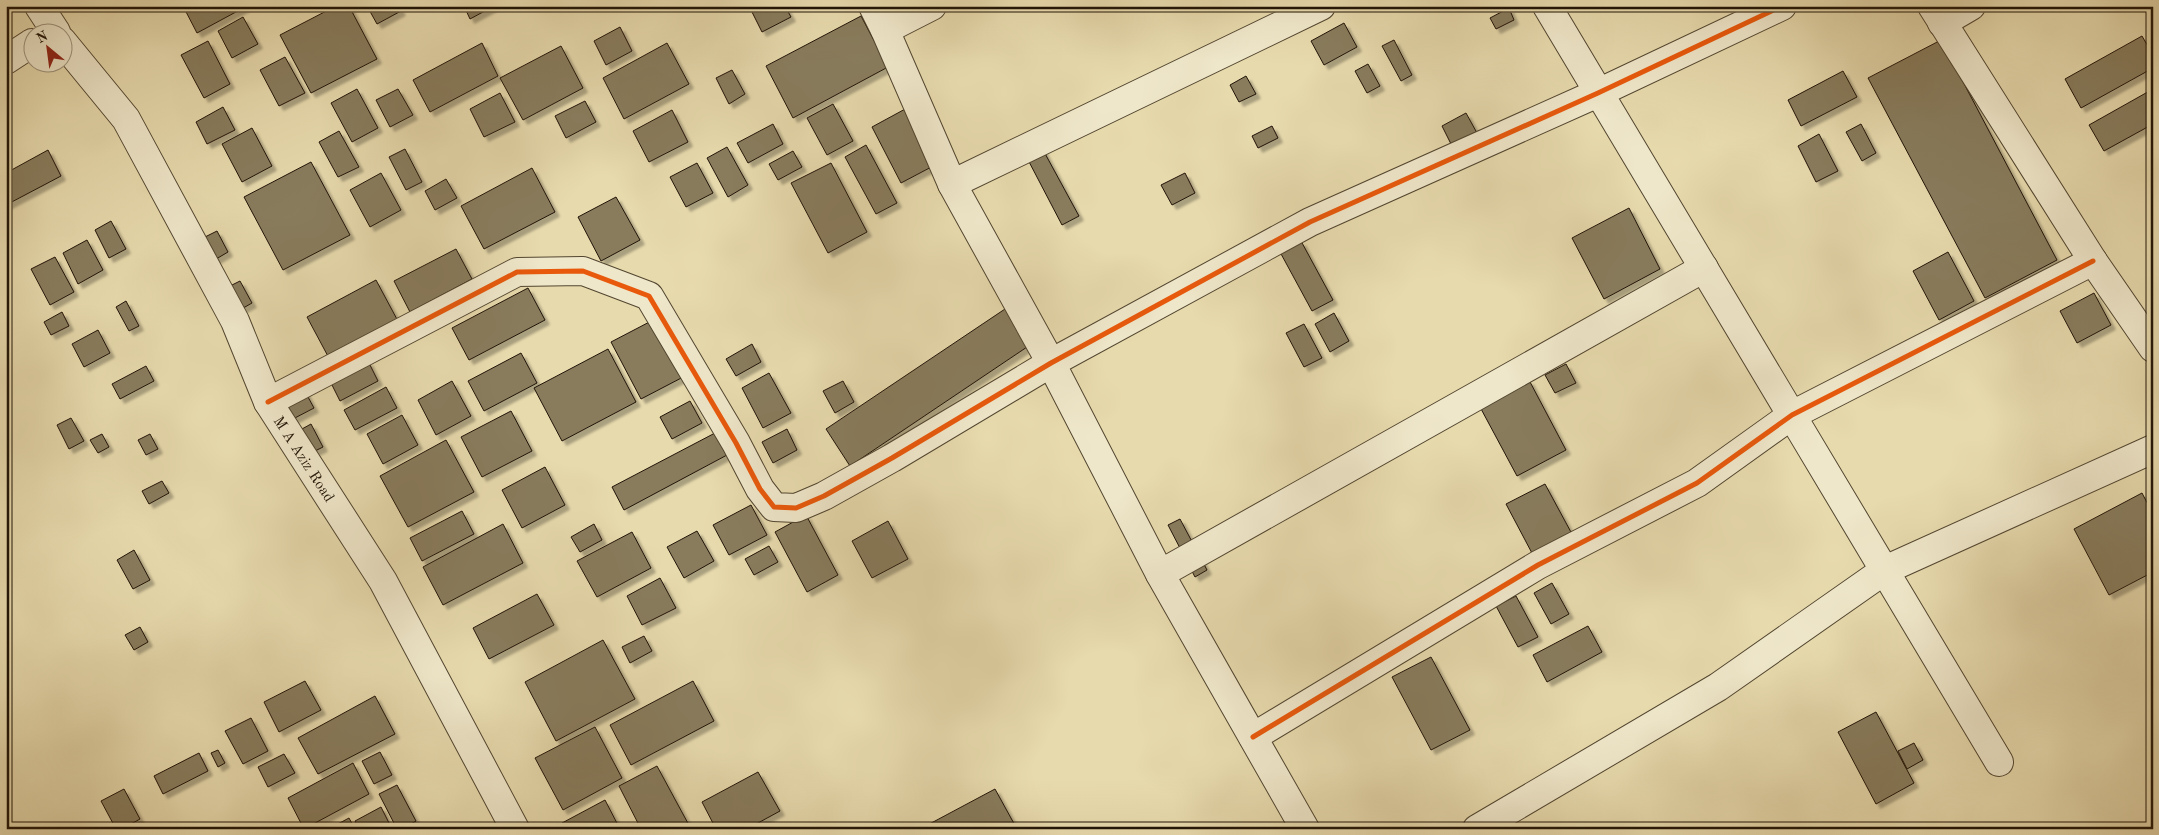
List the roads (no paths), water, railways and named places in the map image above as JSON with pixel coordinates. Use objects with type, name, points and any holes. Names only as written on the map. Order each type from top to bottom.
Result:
[{"type":"street","name":"M A Aziz Road","points":[[39,6],[45,22]]},
{"type":"street","points":[[873,6],[952,184],[1052,363],[1160,574],[1305,829]]},
{"type":"street","points":[[885,30],[932,6]]},
{"type":"street","points":[[952,184],[1321,6]]},
{"type":"street","points":[[1547,6],[1999,762]]},
{"type":"street","points":[[268,402],[517,272],[583,270],[649,296],[736,443],[760,489],[774,507],[796,508],[824,496],[1052,363],[1310,222],[1598,93],[1782,6]]},
{"type":"street","points":[[1971,6],[1937,15],[2093,261],[2153,348]]},
{"type":"street","points":[[6,60],[22,51]]},
{"type":"street","name":"M A Aziz Road","points":[[72,59],[126,118],[235,321],[268,402],[382,581],[514,829]]},
{"type":"street","points":[[1253,737],[1538,565],[1697,483],[1792,415],[2093,261]]},
{"type":"street","points":[[1160,574],[1704,268]]},
{"type":"street","points":[[1477,829],[1718,686],[1885,570],[2153,449]]}]
